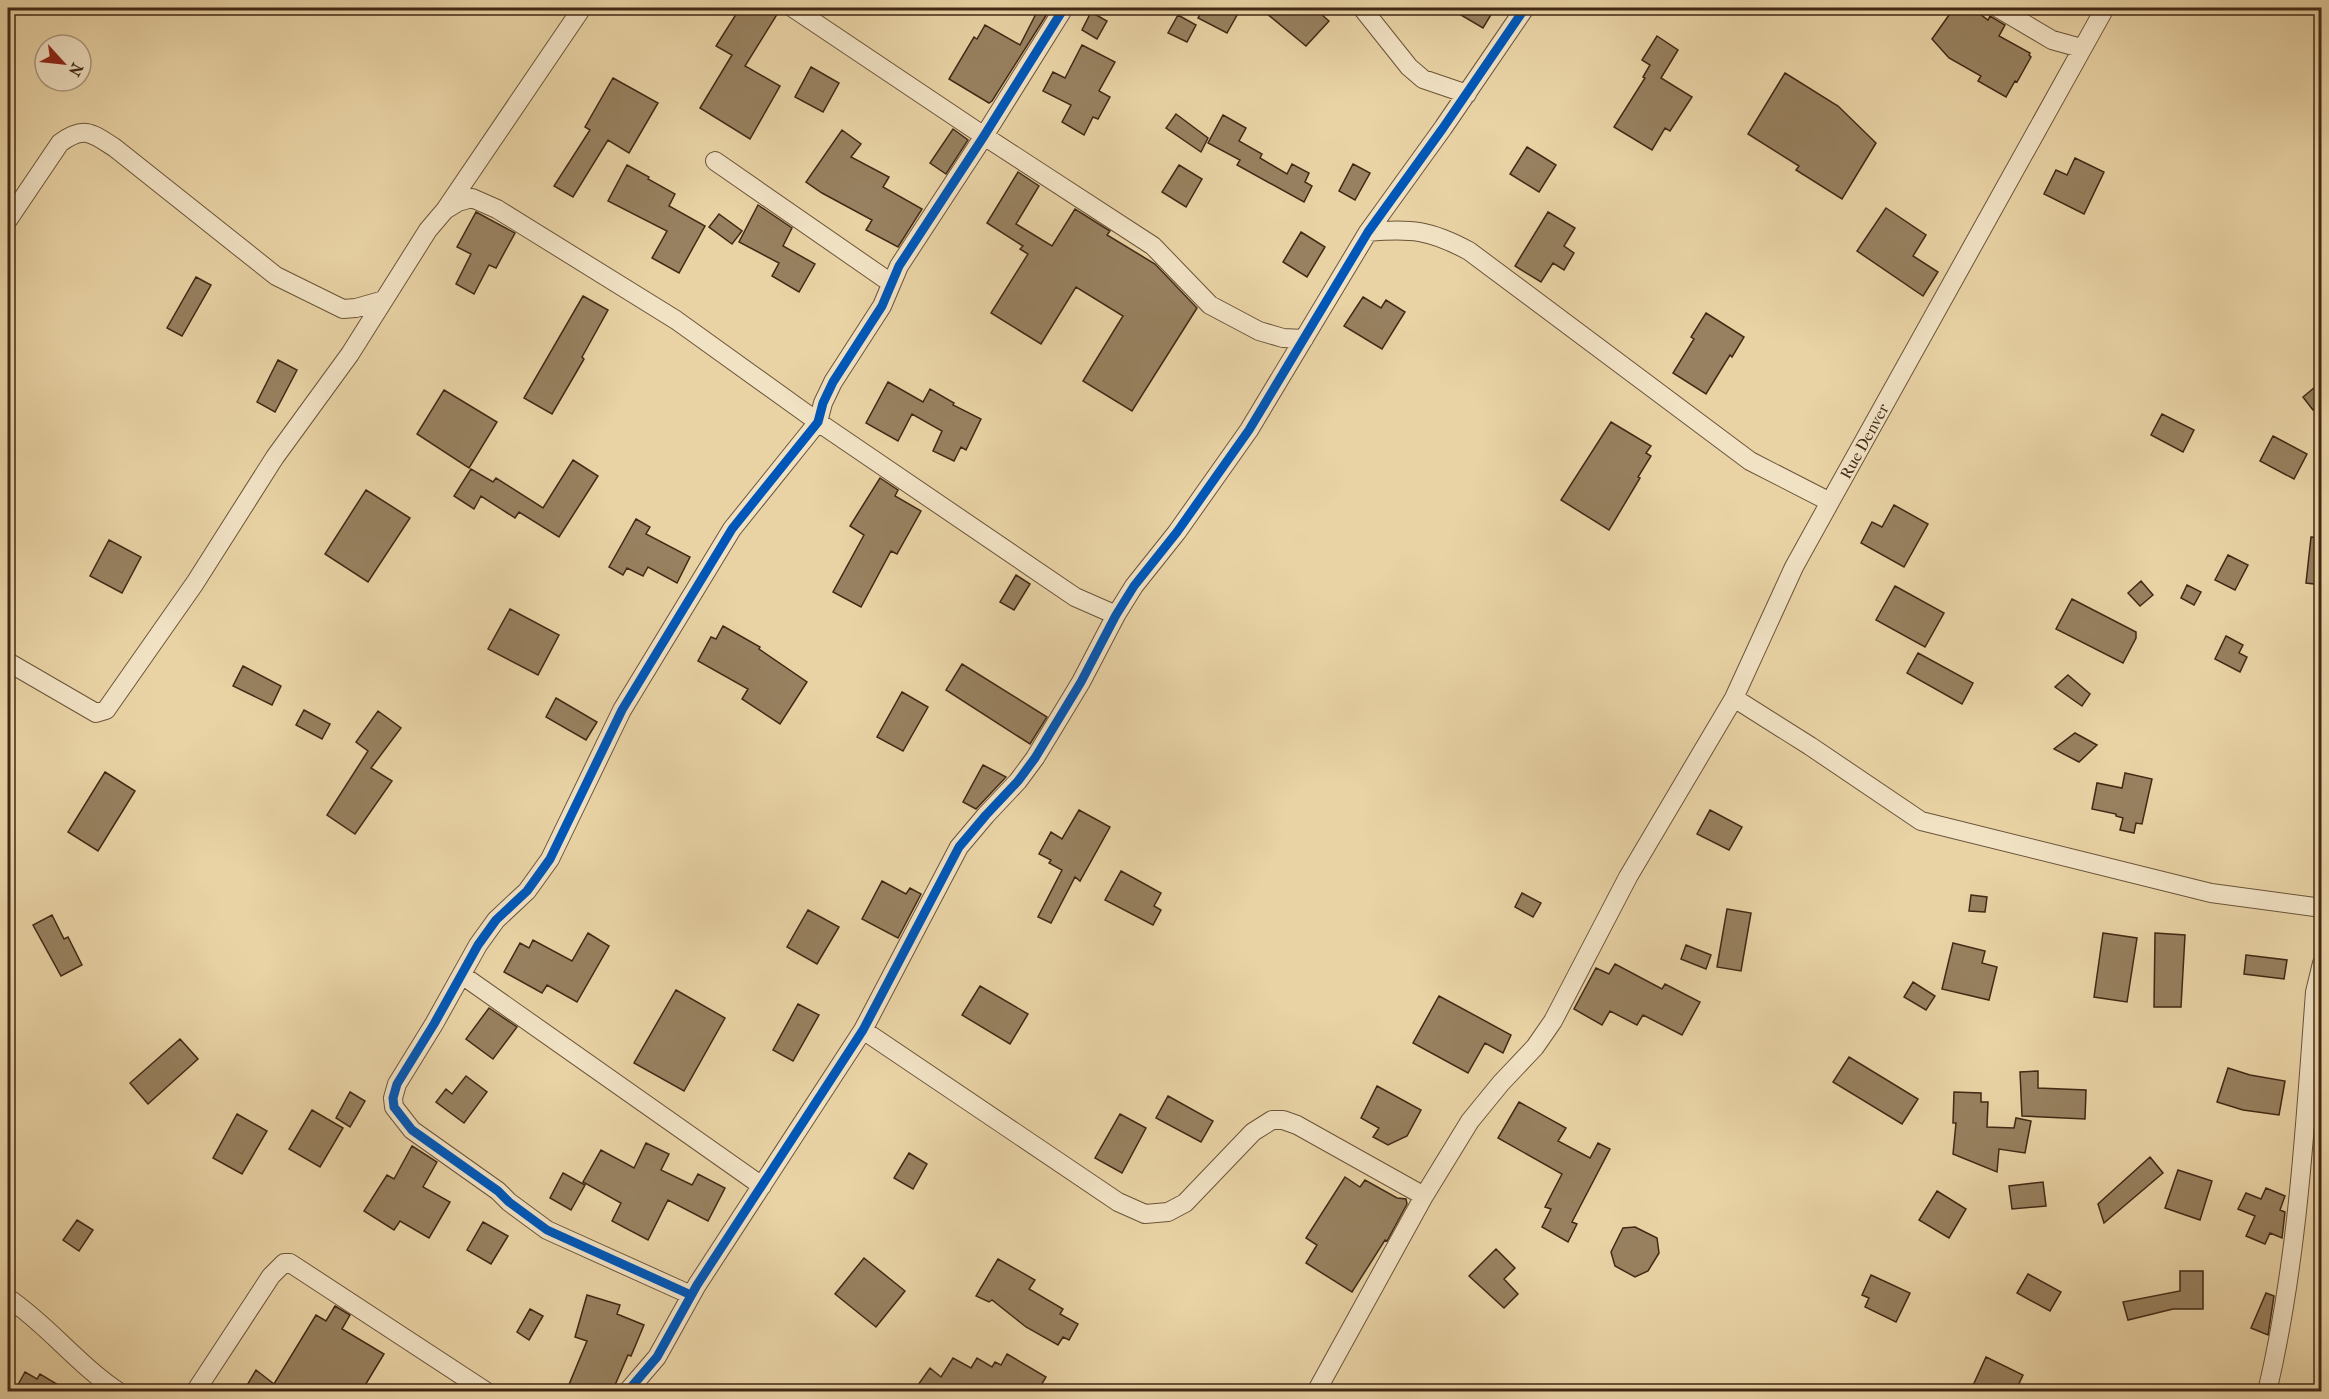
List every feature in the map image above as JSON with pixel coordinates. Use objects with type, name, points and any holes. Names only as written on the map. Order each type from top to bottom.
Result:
[{"type":"street","points":[[8,662],[96,713],[106,711],[195,583],[274,457],[350,354],[428,230],[445,210],[582,8]]},
{"type":"street","points":[[793,8],[1153,246],[1210,305],[1259,332],[1283,338],[1304,339]]},
{"type":"street","points":[[692,1294],[547,1230],[532,1221],[498,1191],[412,1130],[394,1107],[393,1098],[397,1084],[478,945],[496,920],[527,891],[550,859],[622,711],[732,529],[818,422],[833,382],[882,306],[899,266],[1064,8]]},
{"type":"street","points":[[1362,8],[1409,67],[1423,79],[1467,94]]},
{"type":"street","points":[[627,1392],[657,1357],[692,1294],[863,1029],[959,847],[986,814],[1018,781],[1035,758],[1081,682],[1134,586],[1177,532],[1249,430],[1368,232],[1467,94],[1525,8]]},
{"type":"street","points":[[1998,8],[2052,40],[2082,48]]},
{"type":"street","name":"Rue Denver","points":[[1316,1392],[1424,1196],[1470,1121],[1535,1047],[1553,1021],[1629,877],[1734,698],[1794,567],[2104,8]]},
{"type":"street","points":[[8,220],[60,143],[71,135],[83,132],[94,135],[115,148],[276,276],[343,309],[356,308],[384,300]]},
{"type":"street","points":[[715,161],[891,283]]},
{"type":"street","points":[[445,210],[458,202],[472,198],[497,209],[676,320],[818,422],[1076,597],[1116,615]]},
{"type":"street","points":[[1368,232],[1400,229],[1420,231],[1446,239],[1468,251],[1750,461],[1830,502]]},
{"type":"street","points":[[1734,698],[1810,746],[1920,821],[2211,893],[2322,908]]},
{"type":"street","points":[[2267,1392],[2274,1364],[2299,1200],[2315,992],[2322,963]]},
{"type":"street","points":[[462,975],[762,1186]]},
{"type":"street","points":[[863,1029],[1118,1202],[1145,1214],[1168,1212],[1185,1203],[1253,1132],[1272,1120],[1283,1120],[1296,1125],[1424,1196]]},
{"type":"street","points":[[195,1392],[271,1276],[284,1263],[290,1263],[487,1392]]},
{"type":"street","points":[[8,1298],[29,1312],[96,1376],[119,1392]]},
{"type":"building","points":[[740,8],[781,8],[745,66],[780,86],[750,139],[700,108],[732,55],[716,46]]},
{"type":"building","points":[[1204,8],[1241,8],[1227,33],[1198,18]]},
{"type":"building","points":[[1260,8],[1314,8],[1329,21],[1306,46]]},
{"type":"building","points":[[1449,8],[1495,8],[1483,28]]},
{"type":"building","points":[[1954,8],[1972,8],[1988,20],[1990,16],[2005,25],[1999,36],[2030,53],[2031,57],[2006,97],[1978,81],[1981,76],[1949,58],[1932,39]]},
{"type":"building","points":[[1038,10],[1047,14],[992,101],[989,103],[949,79],[974,37],[977,39],[985,25],[1020,45]]},
{"type":"building","points":[[1091,12],[1107,21],[1097,39],[1082,30]]},
{"type":"building","points":[[1178,15],[1196,25],[1187,42],[1168,33]]},
{"type":"building","points":[[1657,36],[1678,50],[1661,78],[1692,97],[1670,131],[1665,128],[1652,150],[1614,127],[1645,78],[1643,77],[1650,65],[1642,60]]},
{"type":"building","points":[[1082,45],[1115,62],[1099,91],[1110,97],[1098,119],[1093,117],[1084,135],[1062,122],[1071,105],[1043,91],[1053,72],[1065,78]]},
{"type":"building","points":[[811,67],[839,83],[823,112],[795,97]]},
{"type":"building","points":[[1785,73],[1838,106],[1876,143],[1842,199],[1796,170],[1799,166],[1748,134]]},
{"type":"building","points":[[613,78],[658,103],[629,153],[608,140],[573,197],[554,186],[590,130],[585,127]]},
{"type":"building","points":[[1176,114],[1208,138],[1201,152],[1166,128]]},
{"type":"building","points":[[1223,115],[1246,128],[1239,141],[1262,154],[1260,158],[1287,174],[1292,164],[1309,173],[1305,182],[1312,186],[1304,202],[1237,165],[1240,160],[1208,143]]},
{"type":"building","points":[[953,129],[968,140],[946,174],[930,163]]},
{"type":"building","points":[[842,130],[861,144],[851,157],[889,177],[883,187],[922,209],[898,247],[866,230],[872,220],[806,182]]},
{"type":"building","points":[[1527,147],[1556,165],[1539,192],[1510,174]]},
{"type":"building","points":[[2075,158],[2104,172],[2084,214],[2044,194],[2056,170],[2067,175]]},
{"type":"building","points":[[1353,164],[1370,173],[1355,200],[1339,191]]},
{"type":"building","points":[[627,165],[675,194],[669,206],[705,226],[679,273],[652,258],[667,231],[608,201]]},
{"type":"building","points":[[1179,165],[1202,179],[1186,207],[1162,192]]},
{"type":"building","points":[[1018,172],[1039,186],[1016,224],[1052,246],[1075,209],[1110,231],[1107,235],[1155,264],[1197,308],[1132,411],[1083,381],[1123,316],[1076,287],[1041,344],[991,313],[1028,254],[1020,249],[1023,246],[987,223]]},
{"type":"building","points":[[758,205],[792,228],[783,246],[815,264],[799,292],[772,276],[779,263],[739,242]]},
{"type":"building","points":[[1886,208],[1926,235],[1913,256],[1938,272],[1923,296],[1857,251]]},
{"type":"building","points":[[476,212],[515,233],[496,268],[489,265],[474,294],[456,284],[471,254],[457,247]]},
{"type":"building","points":[[1548,212],[1575,228],[1564,246],[1574,253],[1564,270],[1553,263],[1541,282],[1515,266]]},
{"type":"building","points":[[719,214],[742,231],[732,244],[709,227]]},
{"type":"building","points":[[1301,232],[1325,247],[1307,277],[1283,262]]},
{"type":"building","points":[[196,277],[211,285],[182,336],[167,328]]},
{"type":"building","points":[[583,296],[608,310],[582,357],[584,359],[552,414],[524,398]]},
{"type":"building","points":[[1363,297],[1381,308],[1386,300],[1405,312],[1382,349],[1344,326]]},
{"type":"building","points":[[1706,313],[1744,337],[1706,394],[1673,373],[1694,339],[1691,337]]},
{"type":"building","points":[[278,360],[297,370],[275,412],[257,402]]},
{"type":"building","points":[[888,382],[923,402],[930,389],[954,403],[953,405],[981,419],[966,450],[961,447],[954,461],[933,451],[942,431],[912,414],[898,441],[866,423]]},
{"type":"building","points":[[2315,387],[2322,395],[2322,404],[2313,410],[2303,397]]},
{"type":"building","points":[[444,390],[497,422],[469,468],[417,434]]},
{"type":"building","points":[[2162,414],[2194,430],[2183,452],[2151,435]]},
{"type":"building","points":[[1611,422],[1651,446],[1646,453],[1651,456],[1609,530],[1561,500]]},
{"type":"building","points":[[2273,436],[2307,454],[2294,479],[2260,461]]},
{"type":"building","points":[[573,460],[598,476],[559,537],[519,512],[515,518],[481,496],[474,509],[454,496],[471,469],[493,482],[496,478],[543,508]]},
{"type":"building","points":[[880,478],[898,490],[895,496],[921,511],[897,554],[891,551],[861,607],[833,592],[864,535],[850,526]]},
{"type":"building","points":[[366,490],[410,518],[368,582],[325,554]]},
{"type":"building","points":[[1894,505],[1928,524],[1904,567],[1861,543],[1872,522],[1882,527]]},
{"type":"building","points":[[636,519],[650,527],[646,534],[690,557],[677,583],[648,567],[643,576],[627,568],[623,575],[609,567]]},
{"type":"building","points":[[2311,537],[2322,538],[2322,585],[2306,583]]},
{"type":"building","points":[[109,540],[141,557],[122,593],[90,576]]},
{"type":"building","points":[[2228,555],[2248,565],[2235,590],[2215,580]]},
{"type":"building","points":[[1016,575],[1030,584],[1014,610],[1000,602]]},
{"type":"building","points":[[2141,581],[2153,595],[2140,606],[2128,593]]},
{"type":"building","points":[[2187,585],[2201,592],[2194,605],[2181,598]]},
{"type":"building","points":[[1895,586],[1944,613],[1925,647],[1876,620]]},
{"type":"building","points":[[2072,599],[2136,632],[2136,638],[2123,663],[2056,629]]},
{"type":"building","points":[[510,609],[559,635],[538,675],[488,649]]},
{"type":"building","points":[[723,626],[760,647],[759,649],[807,682],[780,724],[742,699],[748,689],[698,661],[711,637],[716,639]]},
{"type":"building","points":[[2226,636],[2243,645],[2239,653],[2247,657],[2240,672],[2215,659]]},
{"type":"building","points":[[1918,653],[1973,683],[1962,704],[1907,673]]},
{"type":"building","points":[[962,664],[1047,717],[1030,744],[946,690]]},
{"type":"building","points":[[243,666],[281,686],[272,705],[233,686]]},
{"type":"building","points":[[2068,675],[2090,694],[2082,706],[2055,687]]},
{"type":"building","points":[[902,692],[928,707],[903,751],[877,737]]},
{"type":"building","points":[[556,698],[597,722],[586,740],[546,717]]},
{"type":"building","points":[[304,710],[330,724],[322,739],[296,725]]},
{"type":"building","points":[[378,711],[401,728],[371,768],[392,781],[355,834],[327,815],[368,751],[356,742]]},
{"type":"building","points":[[2075,733],[2097,745],[2079,762],[2054,749]]},
{"type":"building","points":[[983,765],[1006,777],[976,809],[963,802]]},
{"type":"building","points":[[105,772],[135,791],[98,851],[68,832]]},
{"type":"building","points":[[2125,773],[2152,779],[2142,824],[2136,823],[2134,833],[2120,830],[2123,818],[2116,814],[2092,809],[2097,783],[2122,788]]},
{"type":"building","points":[[1079,810],[1110,827],[1080,881],[1075,877],[1051,923],[1038,917],[1062,870],[1049,863],[1051,860],[1039,854],[1051,832],[1062,839]]},
{"type":"building","points":[[1710,810],[1742,827],[1729,850],[1697,834]]},
{"type":"building","points":[[1121,871],[1161,893],[1154,906],[1161,910],[1153,925],[1105,900]]},
{"type":"building","points":[[882,881],[906,894],[910,888],[921,894],[898,938],[862,919]]},
{"type":"building","points":[[1522,893],[1541,903],[1533,917],[1515,907]]},
{"type":"building","points":[[1971,895],[1987,897],[1985,912],[1969,911]]},
{"type":"building","points":[[1727,909],[1751,913],[1741,971],[1717,967]]},
{"type":"building","points":[[808,910],[839,927],[817,964],[787,947]]},
{"type":"building","points":[[52,915],[64,939],[68,937],[82,965],[61,976],[33,925]]},
{"type":"building","points":[[588,933],[609,946],[577,1002],[547,985],[542,993],[504,972],[520,943],[529,948],[533,940],[572,961]]},
{"type":"building","points":[[2103,933],[2137,938],[2127,1002],[2094,997]]},
{"type":"building","points":[[2155,933],[2185,935],[2181,1007],[2154,1007]]},
{"type":"building","points":[[1953,943],[1985,951],[1982,963],[1997,967],[1989,1000],[1942,989]]},
{"type":"building","points":[[1686,945],[1711,955],[1706,969],[1681,959]]},
{"type":"building","points":[[2246,955],[2287,960],[2284,979],[2244,974]]},
{"type":"building","points":[[1615,964],[1662,989],[1665,984],[1700,1002],[1682,1035],[1643,1015],[1637,1025],[1610,1011],[1602,1025],[1574,1009],[1596,968],[1609,974]]},
{"type":"building","points":[[1913,982],[1935,996],[1926,1010],[1904,997]]},
{"type":"building","points":[[980,986],[1028,1014],[1010,1044],[962,1015]]},
{"type":"building","points":[[676,990],[725,1018],[684,1091],[634,1063]]},
{"type":"building","points":[[1439,996],[1511,1035],[1503,1053],[1485,1043],[1468,1073],[1413,1043]]},
{"type":"building","points":[[798,1004],[819,1015],[793,1061],[773,1050]]},
{"type":"building","points":[[489,1008],[517,1027],[493,1059],[466,1039]]},
{"type":"building","points":[[180,1039],[198,1059],[148,1104],[130,1083]]},
{"type":"building","points":[[1849,1057],[1918,1099],[1902,1124],[1833,1082]]},
{"type":"building","points":[[2228,1068],[2250,1075],[2285,1081],[2279,1115],[2243,1110],[2217,1102]]},
{"type":"building","points":[[2038,1071],[2038,1088],[2086,1090],[2085,1119],[2022,1116],[2020,1072]]},
{"type":"building","points":[[466,1076],[487,1092],[464,1123],[436,1102],[446,1089],[452,1094]]},
{"type":"building","points":[[1377,1086],[1421,1110],[1407,1136],[1388,1145],[1373,1137],[1379,1128],[1361,1118]]},
{"type":"building","points":[[350,1092],[365,1101],[350,1127],[336,1118]]},
{"type":"building","points":[[1954,1092],[1981,1093],[1981,1102],[1988,1102],[1987,1127],[2014,1128],[2016,1118],[2031,1121],[2025,1153],[1999,1149],[1997,1172],[1953,1154],[1956,1123],[1953,1123]]},
{"type":"building","points":[[1168,1096],[1213,1121],[1201,1142],[1156,1118]]},
{"type":"building","points":[[1519,1102],[1566,1128],[1558,1141],[1590,1158],[1598,1143],[1610,1149],[1572,1222],[1577,1224],[1568,1242],[1542,1227],[1551,1209],[1545,1207],[1562,1174],[1498,1138]]},
{"type":"building","points":[[312,1110],[343,1128],[320,1167],[289,1149]]},
{"type":"building","points":[[237,1114],[267,1131],[242,1174],[213,1158]]},
{"type":"building","points":[[1120,1114],[1146,1128],[1122,1173],[1095,1158]]},
{"type":"building","points":[[646,1143],[669,1154],[661,1170],[692,1185],[698,1174],[725,1188],[708,1221],[668,1200],[648,1240],[612,1221],[621,1203],[583,1182],[601,1150],[634,1168]]},
{"type":"building","points":[[412,1146],[437,1162],[423,1187],[450,1202],[429,1238],[400,1221],[394,1230],[364,1211],[387,1175],[394,1179]]},
{"type":"building","points":[[909,1153],[927,1164],[913,1189],[894,1178]]},
{"type":"building","points":[[2150,1157],[2163,1173],[2104,1223],[2098,1204]]},
{"type":"building","points":[[2178,1170],[2212,1181],[2200,1220],[2165,1208]]},
{"type":"building","points":[[563,1173],[585,1185],[571,1210],[550,1198]]},
{"type":"building","points":[[1345,1177],[1360,1187],[1365,1180],[1397,1198],[1406,1199],[1407,1204],[1387,1241],[1385,1240],[1352,1292],[1306,1263],[1317,1245],[1306,1238]]},
{"type":"building","points":[[2043,1182],[2046,1206],[2012,1209],[2009,1186]]},
{"type":"building","points":[[2266,1188],[2285,1196],[2280,1210],[2285,1212],[2282,1238],[2270,1233],[2265,1244],[2246,1236],[2255,1216],[2238,1209],[2246,1193],[2261,1199]]},
{"type":"building","points":[[1937,1191],[1966,1209],[1949,1238],[1919,1220]]},
{"type":"building","points":[[77,1220],[93,1230],[79,1251],[63,1240]]},
{"type":"building","points":[[483,1222],[508,1236],[491,1264],[467,1250]]},
{"type":"building","points":[[1635,1227],[1657,1238],[1659,1253],[1648,1271],[1635,1277],[1615,1266],[1611,1252],[1623,1228]]},
{"type":"building","points":[[1496,1249],[1515,1268],[1504,1279],[1518,1294],[1504,1308],[1469,1276]]},
{"type":"building","points":[[864,1258],[905,1291],[876,1327],[835,1294]]},
{"type":"building","points":[[998,1259],[1035,1280],[1029,1289],[1063,1309],[1060,1314],[1078,1324],[1069,1340],[1063,1337],[1058,1345],[1026,1327],[992,1300],[989,1302],[976,1296]]},
{"type":"building","points":[[2180,1271],[2203,1271],[2203,1309],[2173,1309],[2128,1320],[2123,1302],[2180,1291]]},
{"type":"building","points":[[2028,1274],[2061,1292],[2050,1311],[2017,1293]]},
{"type":"building","points":[[1871,1275],[1910,1293],[1896,1322],[1865,1307],[1869,1298],[1862,1295]]},
{"type":"building","points":[[2266,1293],[2274,1296],[2268,1335],[2251,1328]]},
{"type":"building","points":[[587,1295],[620,1305],[617,1314],[644,1325],[612,1392],[578,1392],[568,1387],[587,1341],[575,1337]]},
{"type":"building","points":[[335,1306],[350,1315],[342,1329],[384,1354],[361,1392],[243,1392],[256,1370],[274,1384],[316,1315],[326,1321]]},
{"type":"building","points":[[530,1309],[543,1316],[529,1340],[517,1332]]},
{"type":"building","points":[[1007,1354],[1046,1377],[1037,1392],[913,1392],[930,1368],[941,1377],[953,1358],[971,1368],[977,1358],[992,1367],[995,1362],[1001,1365]]},
{"type":"building","points":[[1986,1357],[2023,1375],[2015,1392],[1970,1392]]},
{"type":"building","points":[[25,1372],[37,1379],[40,1374],[70,1392],[14,1392]]},
{"type":"cycle path","points":[[691,1295],[547,1230],[498,1191],[412,1130],[394,1107],[393,1098],[397,1084],[478,945],[496,920],[527,891],[550,859],[622,710],[732,529],[818,422],[823,403],[833,382],[882,306],[899,266],[1064,8]]},
{"type":"cycle path","points":[[627,1392],[657,1357],[697,1285],[863,1030],[959,847],[1018,781],[1035,758],[1081,682],[1134,586],[1177,532],[1249,430],[1368,232],[1525,8]]}]
